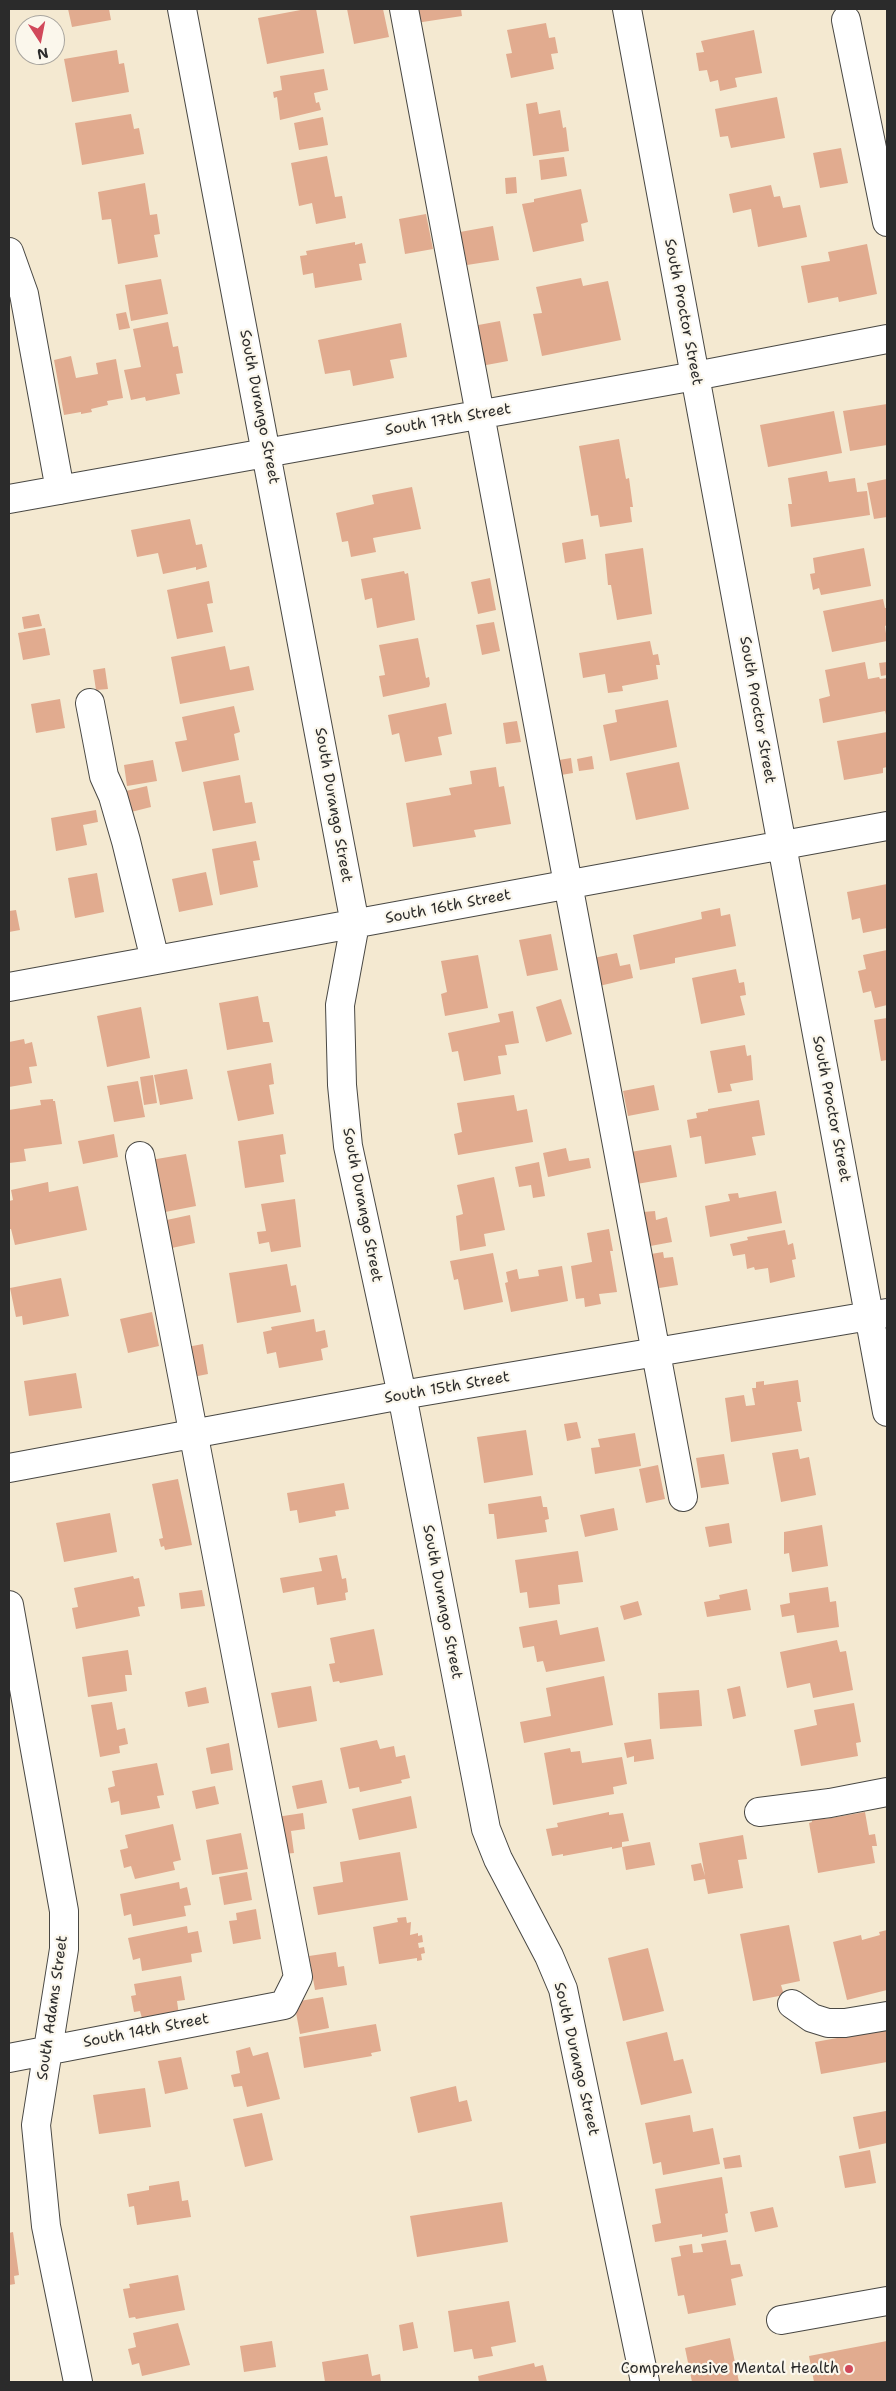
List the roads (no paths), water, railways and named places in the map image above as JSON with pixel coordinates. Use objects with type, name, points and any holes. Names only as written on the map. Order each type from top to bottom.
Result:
[{"type":"street","name":"South Durango Street","points":[[182,9],[268,453],[354,924],[340,1006],[342,1085],[348,1146],[402,1395],[486,1829],[498,1859],[549,1956],[563,1990],[645,2382]]},
{"type":"street","points":[[404,9],[683,1497]]},
{"type":"street","name":"South Proctor Street","points":[[627,9],[782,846],[879,1315],[887,1412]]},
{"type":"street","points":[[846,20],[887,222]]},
{"type":"street","points":[[9,252],[24,294],[60,490]]},
{"type":"street","name":"South 17th Street","points":[[9,499],[695,376],[887,338]]},
{"type":"street","points":[[90,703],[104,776],[113,796],[126,841],[155,960]]},
{"type":"street","name":"South 16th Street","points":[[9,987],[887,826]]},
{"type":"street","points":[[140,1156],[192,1434]]},
{"type":"street","name":"South 15th Street","points":[[9,1468],[402,1395],[879,1315]]},
{"type":"street","name":"South 14th Street","points":[[9,2058],[284,2005],[298,1977],[192,1434]]},
{"type":"street","name":"South Adams Street","points":[[9,1605],[64,1911],[64,1949],[36,2126],[38,2164],[46,2226],[78,2382]]},
{"type":"street","points":[[759,1812],[830,1803],[887,1792]]},
{"type":"street","points":[[792,2004],[812,2018],[828,2023],[845,2023],[887,2016]]},
{"type":"street","points":[[781,2320],[887,2301]]},
{"type":"place","name":"Comprehensive Mental Health","points":[[849,2369]]}]
